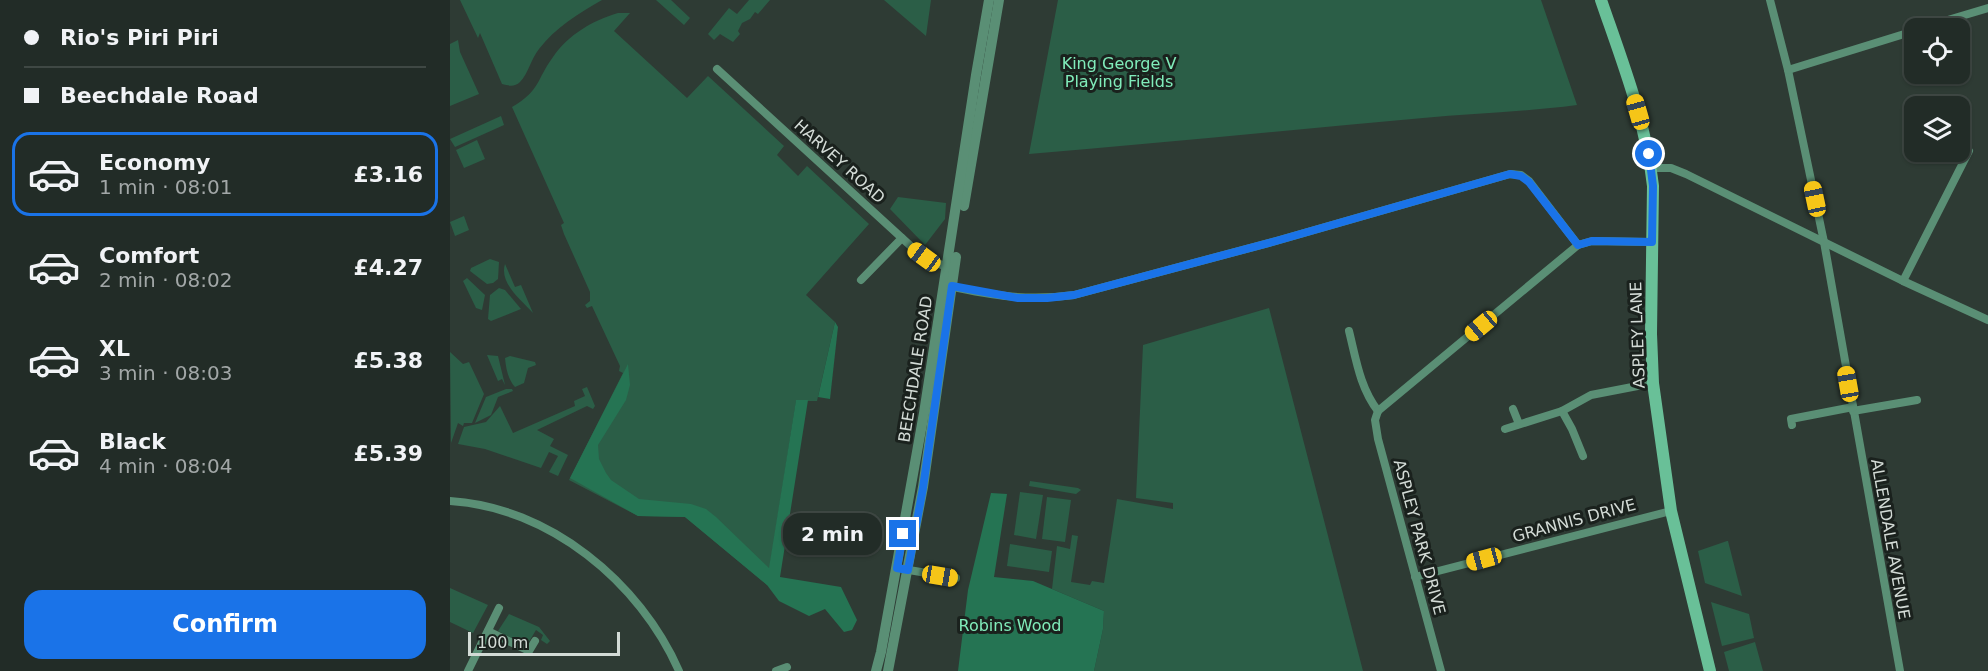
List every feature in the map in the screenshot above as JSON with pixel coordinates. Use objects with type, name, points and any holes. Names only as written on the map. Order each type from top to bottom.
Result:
[{"type":"main road","name":"ASPLEY LANE","points":[[1601,0],[1632,91],[1651,168],[1653,186],[1651,334],[1653,383],[1671,511],[1710,671]]},
{"type":"street","name":"BEECHDALE ROAD","points":[[951,269],[976,75],[989,0]]},
{"type":"street","name":"BEECHDALE ROAD","points":[[888,671],[924,413],[999,0]]},
{"type":"street","name":"ALLENDALE AVENUE","points":[[1770,0],[1788,70],[1824,242],[1900,671]]},
{"type":"street","points":[[1956,18],[1988,9]]},
{"type":"street","points":[[1788,70],[1904,34]]},
{"type":"street","name":"HARVEY ROAD","points":[[717,69],[924,257],[951,269]]},
{"type":"street","points":[[1903,280],[1964,162]]},
{"type":"street","points":[[1651,168],[1671,168],[1679,171],[1988,320]]},
{"type":"street","points":[[948,286],[1018,298],[1074,295],[1276,241],[1510,174],[1521,176],[1529,182],[1578,245]]},
{"type":"street","points":[[861,280],[902,238]]},
{"type":"street","points":[[1349,331],[1364,388],[1378,411],[1578,245],[1592,241],[1652,242]]},
{"type":"street","points":[[1505,429],[1562,411],[1591,395],[1653,383]]},
{"type":"street","points":[[1792,425],[1791,419],[1917,400]]},
{"type":"street","points":[[1513,409],[1519,424]]},
{"type":"street","name":"ASPLEY PARK DRIVE","points":[[1378,411],[1375,420],[1378,439],[1441,671]]},
{"type":"street","points":[[1562,411],[1583,456]]},
{"type":"street","points":[[450,501],[467,502],[508,512],[568,542],[613,578],[635,600],[666,644],[679,671]]},
{"type":"street","name":"GRANNIS DRIVE","points":[[1415,577],[1671,511]]},
{"type":"street","name":"BEECHDALE ROAD","points":[[876,671],[902,569]]},
{"type":"street","points":[[902,569],[956,578]]},
{"type":"street","points":[[468,671],[499,608]]},
{"type":"street","points":[[488,631],[529,651],[535,641]]},
{"type":"street","points":[[776,671],[787,668]]},
{"type":"green space","points":[[460,0],[602,0],[552,34],[536,53],[523,79],[512,86],[502,84],[480,33],[478,38]]},
{"type":"green space","points":[[656,0],[671,0],[690,18],[684,25]]},
{"type":"green space","points":[[749,0],[770,0],[758,14],[755,12],[750,19],[742,23],[738,31],[740,34],[733,42],[720,34],[714,40],[708,34],[729,8],[737,14]]},
{"type":"green space","points":[[884,0],[931,0],[926,36]]},
{"type":"green space","name":"King George V Playing Fields","points":[[1058,0],[1541,0],[1577,105],[1029,154]]},
{"type":"green space","points":[[618,13],[630,13],[614,31],[687,98],[708,76],[784,146],[777,155],[798,176],[807,166],[869,224],[806,295],[835,322],[817,401],[796,401],[767,585],[685,517],[638,516],[569,480],[623,373],[619,371],[620,366],[592,306],[587,308],[585,305],[590,301],[590,292],[564,234],[561,225],[564,223],[512,107],[533,90],[553,57],[566,42],[590,24]]},
{"type":"green space","points":[[458,40],[460,52],[479,94],[450,106],[450,44]]},
{"type":"green space","points":[[501,116],[504,125],[455,147],[450,139]]},
{"type":"green space","points":[[477,140],[485,159],[464,168],[456,150]]},
{"type":"green space","points":[[898,197],[946,203],[945,219],[925,245],[890,209]]},
{"type":"green space","points":[[464,216],[469,230],[455,236],[450,222]]},
{"type":"green space","points":[[490,259],[499,262],[498,279],[487,284],[470,271],[471,268]]},
{"type":"green space","points":[[505,264],[515,287],[521,285],[533,313],[508,284],[505,278]]},
{"type":"green space","points":[[467,278],[485,295],[482,310],[476,308],[463,281]]},
{"type":"green space","points":[[499,288],[505,290],[521,309],[491,321],[488,319],[490,295]]},
{"type":"green space","points":[[1269,308],[1363,671],[1094,671],[1103,629],[1104,611],[1052,589],[1057,546],[1070,549],[1072,535],[1078,536],[1071,582],[1090,585],[1092,581],[1104,583],[1117,499],[1173,509],[1173,503],[1136,498],[1143,345]]},
{"type":"green space","points":[[835,322],[838,327],[830,399],[818,397]]},
{"type":"green space","points":[[450,352],[463,364],[469,362],[484,394],[472,423],[464,423],[463,426],[458,423],[451,443]]},
{"type":"green space","points":[[487,355],[498,356],[505,385],[502,379],[498,381]]},
{"type":"green space","points":[[510,356],[535,362],[536,365],[528,368],[524,383],[515,387],[506,366],[505,358]]},
{"type":"green space","points":[[628,364],[630,385],[626,400],[598,445],[599,459],[606,473],[611,480],[639,499],[691,504],[706,509],[769,568],[796,400],[808,400],[780,577],[841,587],[857,620],[852,630],[844,632],[825,609],[809,616],[779,601],[767,585],[685,517],[638,516],[570,478]]},
{"type":"green space","points":[[587,387],[595,406],[593,409],[587,406],[537,430],[554,439],[550,446],[568,455],[558,476],[549,472],[558,456],[549,452],[541,468],[485,449],[458,444],[464,427],[486,422],[500,406],[513,433],[575,406],[574,401],[585,396],[582,389]]},
{"type":"green space","points":[[506,389],[513,391],[498,397],[491,415],[475,423],[486,397]]},
{"type":"green space","points":[[1030,481],[1081,490],[1076,494],[1029,486]]},
{"type":"green space","points":[[1020,492],[1043,495],[1036,539],[1014,535]]},
{"type":"green space","name":"Robins Wood","points":[[991,493],[1007,494],[994,577],[1033,581],[1104,611],[1103,629],[1094,671],[958,671],[968,590]]},
{"type":"green space","points":[[1047,497],[1071,500],[1065,542],[1042,539]]},
{"type":"green space","points":[[1728,541],[1742,596],[1705,583],[1698,551]]},
{"type":"green space","points":[[1010,544],[1052,551],[1049,572],[1007,566]]},
{"type":"green space","points":[[450,588],[488,605],[473,633],[450,622]]},
{"type":"green space","points":[[1711,602],[1749,614],[1754,638],[1722,646]]},
{"type":"green space","points":[[509,614],[539,627],[550,641],[547,644],[541,640],[543,635],[536,630],[527,645],[498,631]]},
{"type":"green space","points":[[1755,642],[1763,671],[1729,671],[1724,652]]},
{"type":"route","points":[[903,534],[897,568],[908,570],[923,488],[952,286],[1018,298],[1074,295],[1276,241],[1510,174],[1521,176],[1529,182],[1578,245],[1592,241],[1652,242],[1653,186],[1649,154]]}]
